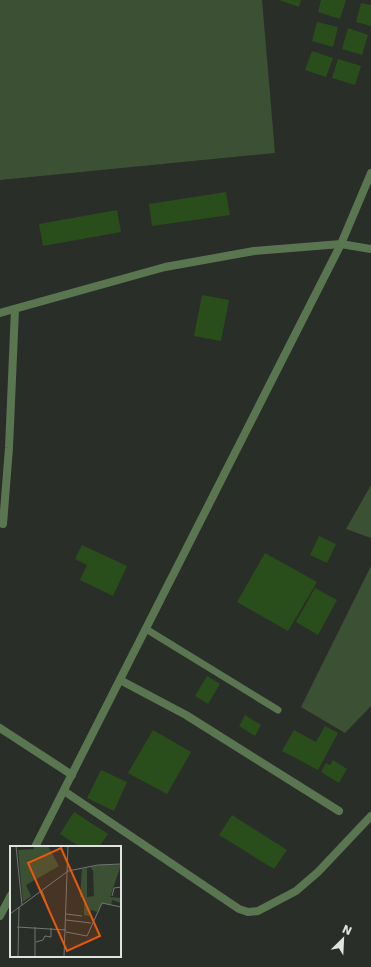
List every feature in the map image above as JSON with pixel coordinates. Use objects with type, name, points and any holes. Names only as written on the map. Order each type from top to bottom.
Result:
[{"type":"street","points":[[36,846],[341,244],[371,173]]},
{"type":"street","points":[[0,313],[165,267],[254,251],[341,244],[371,249]]},
{"type":"street","points":[[3,524],[10,427],[15,309]]},
{"type":"street","points":[[120,680],[186,715],[339,811]]},
{"type":"street","points":[[0,728],[72,775]]},
{"type":"street","points":[[64,791],[239,909],[248,912],[258,912],[296,891],[318,872],[371,816]]},
{"type":"street","points":[[0,916],[10,897]]},
{"type":"lane","points":[[146,629],[278,710]]},
{"type":"green space","points":[[0,0],[262,0],[275,153],[0,180]]},
{"type":"green space","points":[[371,485],[371,538],[346,529]]},
{"type":"green space","points":[[371,566],[371,706],[345,733],[301,707]]},
{"type":"building","points":[[279,0],[301,0],[299,7]]},
{"type":"building","points":[[321,0],[346,0],[340,19],[318,12]]},
{"type":"building","points":[[361,3],[371,5],[371,26],[356,22]]},
{"type":"building","points":[[317,22],[338,27],[333,47],[312,41]]},
{"type":"building","points":[[348,28],[368,35],[362,55],[342,49]]},
{"type":"building","points":[[312,51],[333,58],[326,77],[305,70]]},
{"type":"building","points":[[338,59],[361,66],[355,85],[332,78]]},
{"type":"building","points":[[226,192],[230,215],[152,226],[149,204]]},
{"type":"building","points":[[117,210],[121,232],[43,246],[39,224]]},
{"type":"building","points":[[202,295],[229,300],[221,341],[194,336]]},
{"type":"building","points":[[319,536],[336,544],[327,563],[310,555]]},
{"type":"building","points":[[82,545],[127,566],[113,596],[80,580],[87,565],[75,559]]},
{"type":"building","points":[[265,553],[317,582],[288,631],[237,602]]},
{"type":"building","points":[[315,588],[337,600],[318,635],[296,622]]},
{"type":"building","points":[[207,676],[220,684],[208,704],[195,696]]},
{"type":"building","points":[[245,715],[261,725],[255,736],[239,726]]},
{"type":"building","points":[[325,726],[338,733],[318,770],[282,751],[294,730],[316,742]]},
{"type":"building","points":[[153,730],[191,752],[167,794],[128,773]]},
{"type":"building","points":[[333,760],[347,769],[339,783],[321,772],[326,763],[330,765]]},
{"type":"building","points":[[101,770],[127,782],[114,811],[87,798]]},
{"type":"building","points":[[74,812],[108,834],[100,846],[78,846],[60,834]]},
{"type":"building","points":[[232,815],[287,850],[274,869],[219,835]]}]
